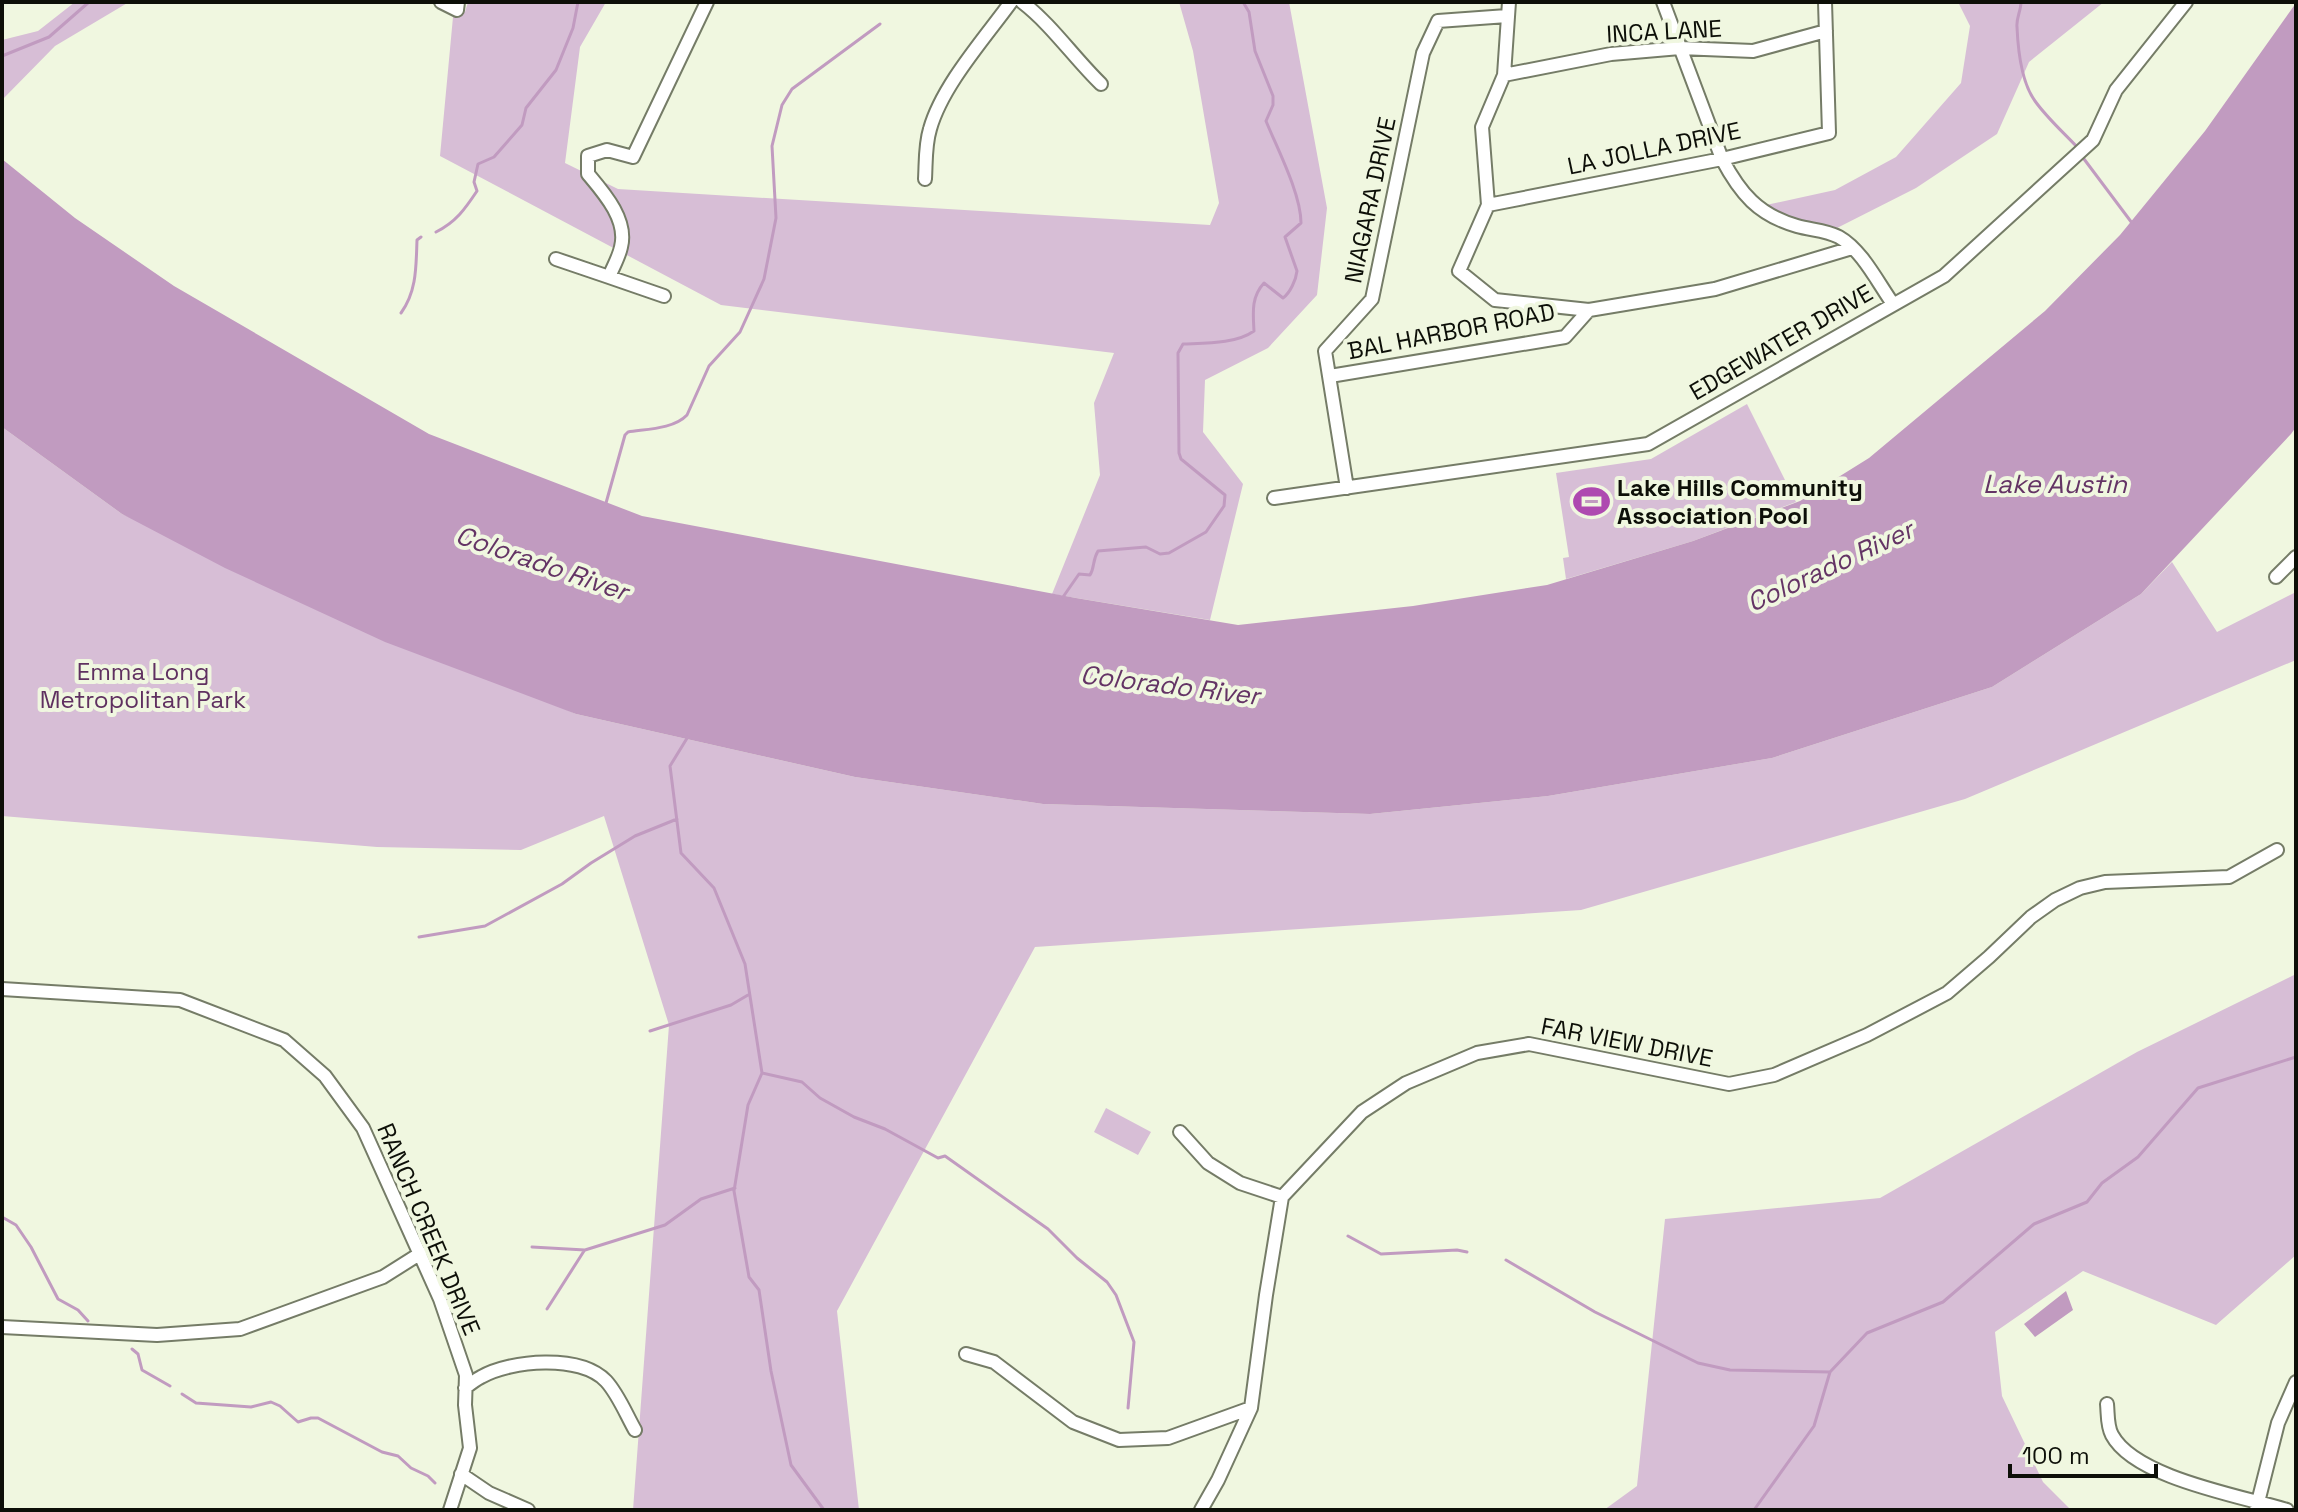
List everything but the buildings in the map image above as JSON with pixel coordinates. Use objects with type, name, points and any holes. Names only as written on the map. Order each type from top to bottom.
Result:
[{"type":"street","points":[[441,2],[457,10],[458,2]]},
{"type":"street","points":[[609,277],[622,244],[620,220],[588,174],[588,156],[607,150],[633,157],[707,2]]},
{"type":"street","points":[[925,179],[926,147],[937,109],[951,84],[1011,2]]},
{"type":"street","points":[[1022,2],[1046,23],[1101,84]]},
{"type":"street","points":[[1509,2],[1504,75],[1482,127],[1488,205],[1459,271],[1495,300],[1589,310]]},
{"type":"street","points":[[1663,2],[1722,159],[1739,190],[1778,220],[1840,238],[1852,248],[1893,304]]},
{"type":"street","points":[[1825,2],[1826,31]]},
{"type":"street","name":"EDGEWATER DRIVE","points":[[1274,498],[1648,444],[1944,276],[2093,140],[2116,90],[2186,2]]},
{"type":"street","name":"NIAGARA DRIVE","points":[[1347,488],[1325,351],[1372,299],[1423,53],[1438,21],[1507,16]]},
{"type":"street","name":"INCA LANE","points":[[1504,75],[1611,54],[1680,48],[1753,51],[1826,31]]},
{"type":"street","name":"LA JOLLA DRIVE","points":[[1488,205],[1722,159],[1829,133],[1826,31]]},
{"type":"street","name":"BAL HARBOR ROAD","points":[[1330,376],[1565,337],[1589,310],[1715,289],[1852,248]]},
{"type":"street","points":[[556,259],[664,296]]},
{"type":"street","points":[[2276,577],[2296,557]]},
{"type":"street","name":"FAR VIEW DRIVE","points":[[1282,1197],[1362,1112],[1406,1083],[1477,1053],[1529,1044],[1729,1084],[1774,1075],[1867,1035],[1947,993],[2031,917],[2055,900],[2080,888],[2105,882],[2229,877],[2277,850]]},
{"type":"street","name":"RANCH CREEK DRIVE","points":[[2,989],[180,1000],[284,1040],[325,1076],[363,1128],[421,1253],[466,1375],[470,1448],[450,1510]]},
{"type":"street","points":[[1180,1132],[1208,1163],[1240,1183],[1282,1197],[1251,1408],[1201,1510]]},
{"type":"street","points":[[2,1327],[157,1335],[240,1329],[383,1277],[421,1253]]},
{"type":"street","points":[[966,1354],[994,1362],[1073,1422],[1119,1440],[1168,1438],[1251,1408]]},
{"type":"street","points":[[465,1388],[482,1376],[519,1366],[561,1362],[591,1371],[606,1381],[635,1430]]},
{"type":"street","points":[[2257,1506],[2278,1423],[2296,1382]]},
{"type":"street","points":[[2107,1404],[2110,1431],[2117,1442],[2146,1466],[2257,1506],[2287,1510]]},
{"type":"street","points":[[461,1474],[489,1493],[528,1510]]},
{"type":"green space","points":[[75,2],[129,2],[55,46],[2,100],[2,40],[38,31]]},
{"type":"green space","points":[[468,2],[606,2],[580,47],[565,163],[618,189],[1210,225],[1219,203],[1193,51],[1179,2],[1289,2],[1327,208],[1317,295],[1268,348],[1205,380],[1203,432],[1243,484],[1210,620],[1052,594],[1100,475],[1094,403],[1114,353],[721,305],[440,156],[453,17],[465,12]]},
{"type":"green space","points":[[1958,2],[2104,2],[2029,62],[1997,134],[1916,188],[1837,228],[1793,220],[1766,205],[1835,190],[1896,157],[1961,83],[1970,26]]},
{"type":"green space","points":[[1747,404],[1796,502],[1693,541],[1566,579],[1563,558],[1569,557],[1556,473],[1651,459]]},
{"type":"green space","name":"Emma Long Metropolitan Park","points":[[2,427],[122,514],[576,714],[855,777],[1043,804],[1370,814],[1548,796],[1772,758],[1992,687],[2141,594],[2172,562],[2217,632],[2296,592],[2296,660],[1965,799],[1581,910],[1035,947],[837,1311],[859,1510],[633,1510],[669,1025],[604,816],[521,850],[377,847],[2,816]]},
{"type":"green space","points":[[2296,974],[2296,1255],[2216,1325],[2083,1271],[1995,1332],[2002,1396],[2043,1482],[2071,1510],[1604,1510],[1637,1486],[1665,1219],[1880,1198],[2137,1052]]},
{"type":"green space","points":[[1106,1108],[1151,1132],[1138,1155],[1094,1132]]},
{"type":"water","name":"Lake Austin","points":[[2296,3],[2296,427],[2141,594],[1992,687],[1772,758],[1548,796],[1370,814],[1043,804],[855,777],[576,714],[385,642],[225,568],[122,514],[2,427],[2,159],[75,218],[174,286],[429,434],[642,516],[1076,598],[1238,625],[1413,606],[1547,585],[1693,541],[1800,501],[1869,458],[2045,311],[2120,235],[2205,131]]},
{"type":"water","name":"Lake Hills Community Association Pool","points":[[1604,487],[1609,507],[1576,511],[1573,495],[1590,493],[1590,488]]},
{"type":"water","points":[[2066,1291],[2073,1310],[2035,1337],[2024,1324]]},
{"type":"waterway","points":[[2,56],[49,37],[89,2]]},
{"type":"waterway","points":[[436,232],[455,219],[468,204],[477,191],[474,182],[478,164],[494,157],[522,125],[526,108],[556,70],[573,28],[578,2]]},
{"type":"waterway","points":[[1063,597],[1079,574],[1090,575],[1098,551],[1146,547],[1160,554],[1169,553],[1206,532],[1224,506],[1225,495],[1181,459],[1179,453],[1178,353],[1183,344],[1229,341],[1254,331],[1254,306],[1260,288],[1264,283],[1283,298],[1295,278],[1297,271],[1285,237],[1301,223],[1300,211],[1288,171],[1266,121],[1273,105],[1273,96],[1255,51],[1249,12],[1243,2]]},
{"type":"waterway","points":[[2021,2],[2017,36],[2026,85],[2040,107],[2078,148]]},
{"type":"waterway","points":[[606,503],[625,435],[667,426],[687,415],[709,366],[740,332],[764,279],[776,218],[772,146],[782,105],[792,89],[880,24]]},
{"type":"waterway","points":[[2084,159],[2132,223]]},
{"type":"waterway","points":[[401,313],[413,287],[417,240],[421,237]]},
{"type":"waterway","points":[[689,735],[670,766],[681,853],[714,888],[745,964],[762,1073],[748,1105],[734,1191],[749,1277],[759,1290],[771,1371],[791,1465],[824,1510]]},
{"type":"waterway","points":[[419,937],[485,926],[562,884],[635,836],[677,819]]},
{"type":"waterway","points":[[650,1031],[731,1005],[748,995]]},
{"type":"waterway","points":[[1506,1260],[1595,1312],[1698,1363],[1730,1370],[1830,1372],[1867,1333],[1943,1302],[2034,1224],[2087,1202],[2102,1183],[2138,1157],[2198,1088],[2296,1057]]},
{"type":"waterway","points":[[762,1073],[802,1082],[820,1098],[854,1117],[885,1129],[938,1158],[945,1156],[1048,1229],[1107,1282],[1116,1295],[1134,1342],[1128,1408]]},
{"type":"waterway","points":[[532,1247],[585,1250],[665,1225],[701,1199],[735,1188]]},
{"type":"waterway","points":[[2,1217],[16,1225],[58,1299],[78,1310],[88,1321]]},
{"type":"waterway","points":[[1348,1236],[1381,1254],[1467,1252]]},
{"type":"waterway","points":[[547,1309],[584,1251]]},
{"type":"waterway","points":[[132,1349],[138,1354],[142,1370],[170,1386]]},
{"type":"waterway","points":[[1754,1510],[1814,1426],[1830,1372]]},
{"type":"waterway","points":[[182,1394],[196,1403],[251,1407],[271,1402],[298,1422],[318,1418],[382,1452],[398,1456],[435,1483]]},
{"type":"place","name":"Lake Hills Community Association Pool","points":[[1591,501]]},
{"type":"water label","name":"Colorado River","points":[[542,563]]},
{"type":"water label","name":"Colorado River","points":[[1830,566]]},
{"type":"water label","name":"Colorado River","points":[[1170,685]]}]
